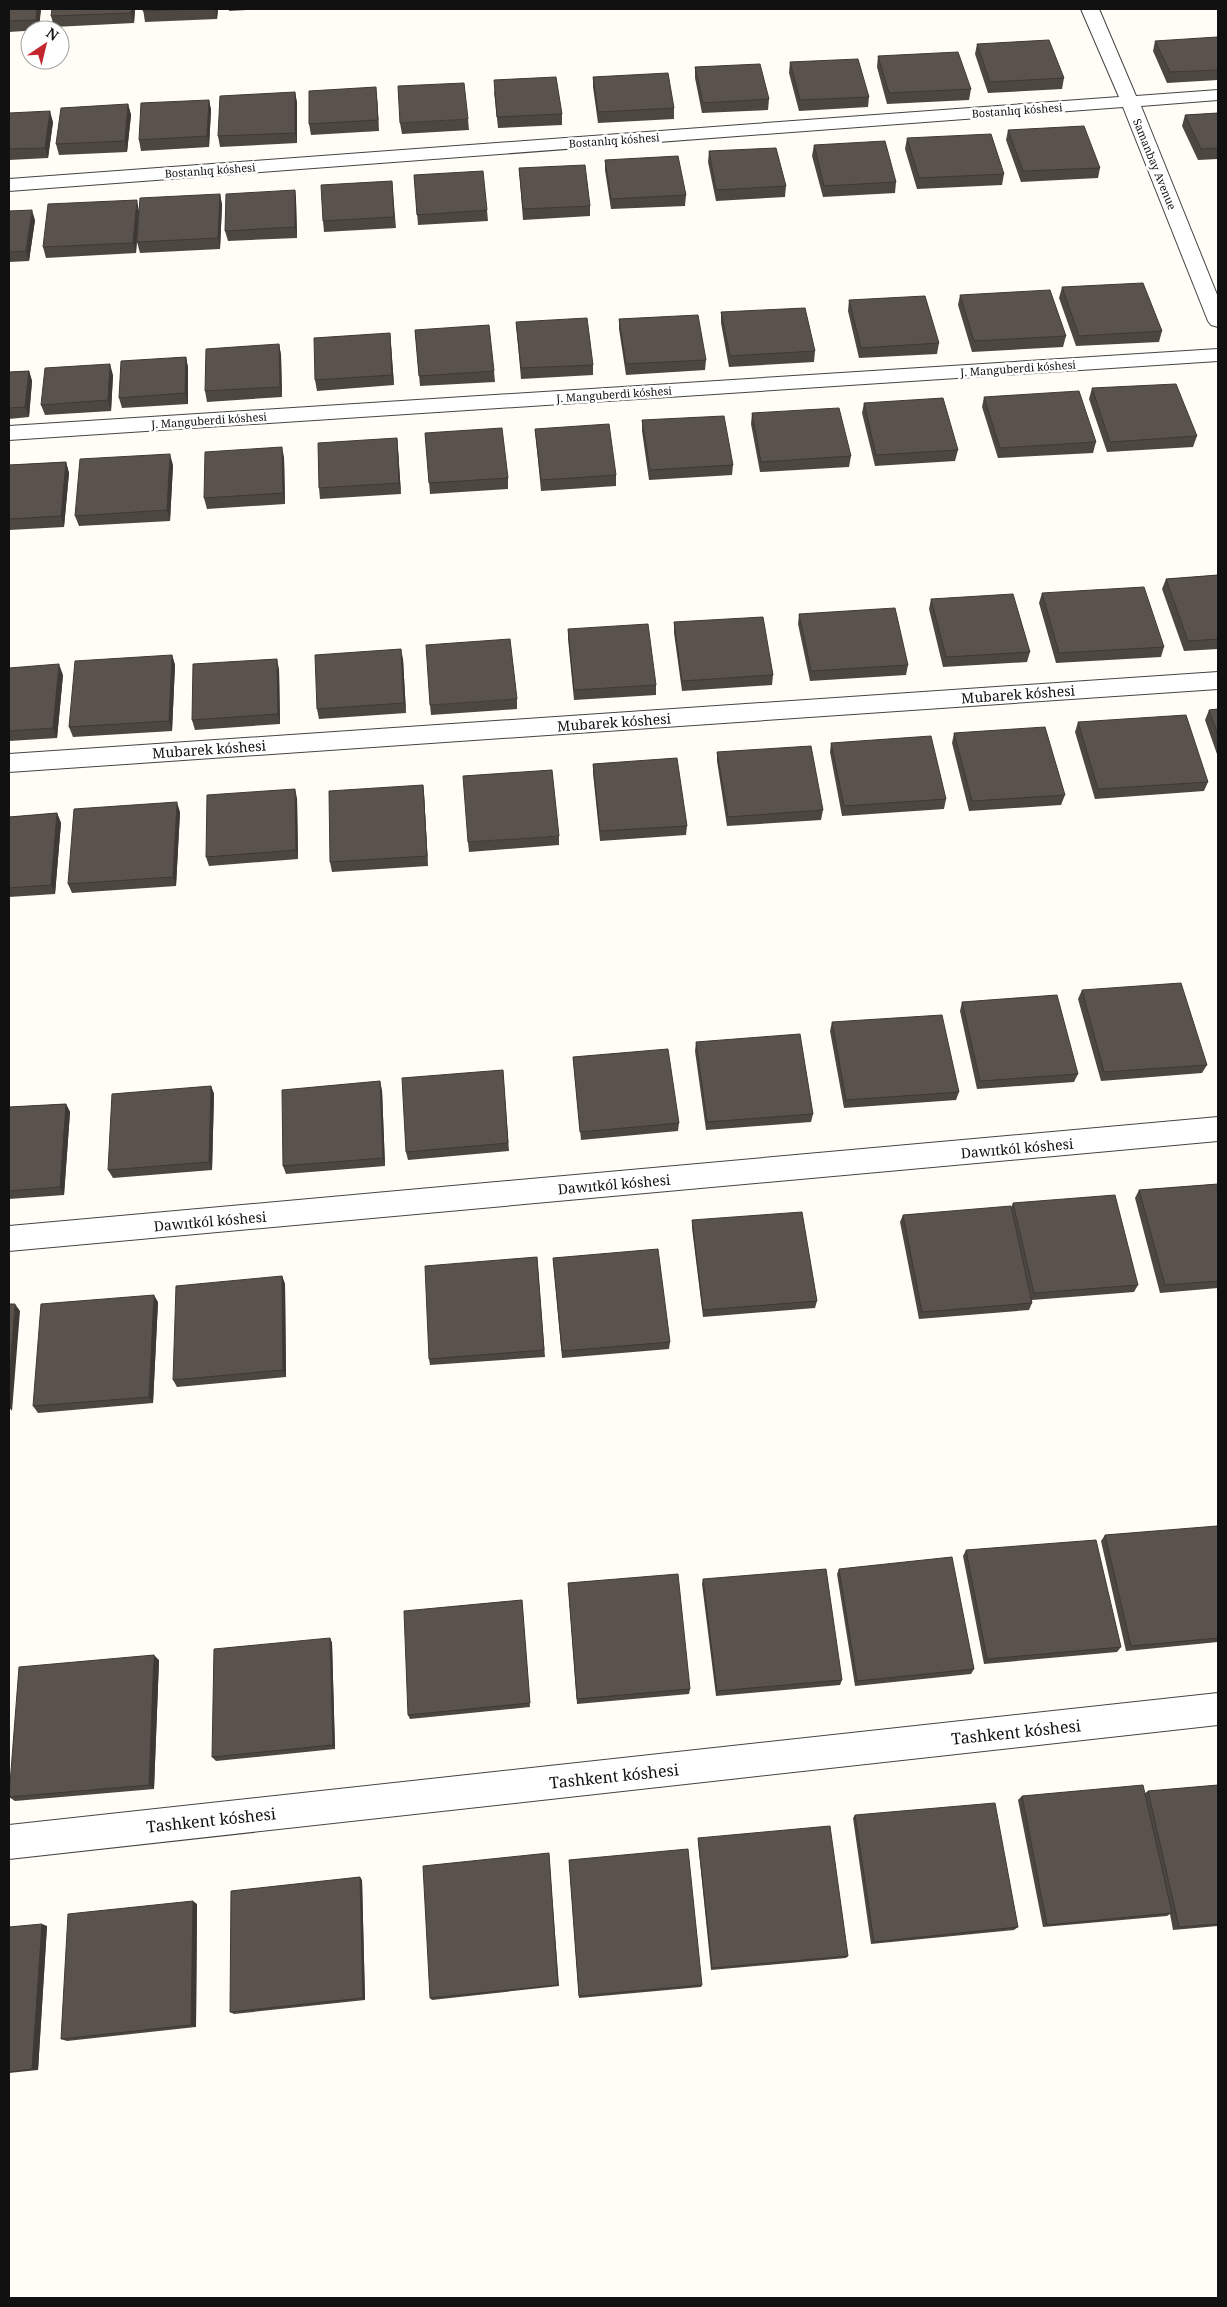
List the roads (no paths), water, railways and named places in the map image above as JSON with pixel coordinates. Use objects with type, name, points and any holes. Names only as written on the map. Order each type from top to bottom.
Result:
[{"type":"street","name":"Samanbay Avenue","points":[[1090,9],[1130,102],[1218,321]]},
{"type":"street","name":"Bostanlıq kóshesi","points":[[9,185],[1218,95]]},
{"type":"street","name":"J. Manguberdi kóshesi","points":[[9,433],[1218,355]]},
{"type":"street","name":"Mubarek kóshesi","points":[[9,763],[1218,680]]},
{"type":"street","name":"Dawıtkól kóshesi","points":[[9,1239],[1218,1130]]},
{"type":"street","name":"Tashkent kóshesi","points":[[9,1842],[1218,1710]]}]
